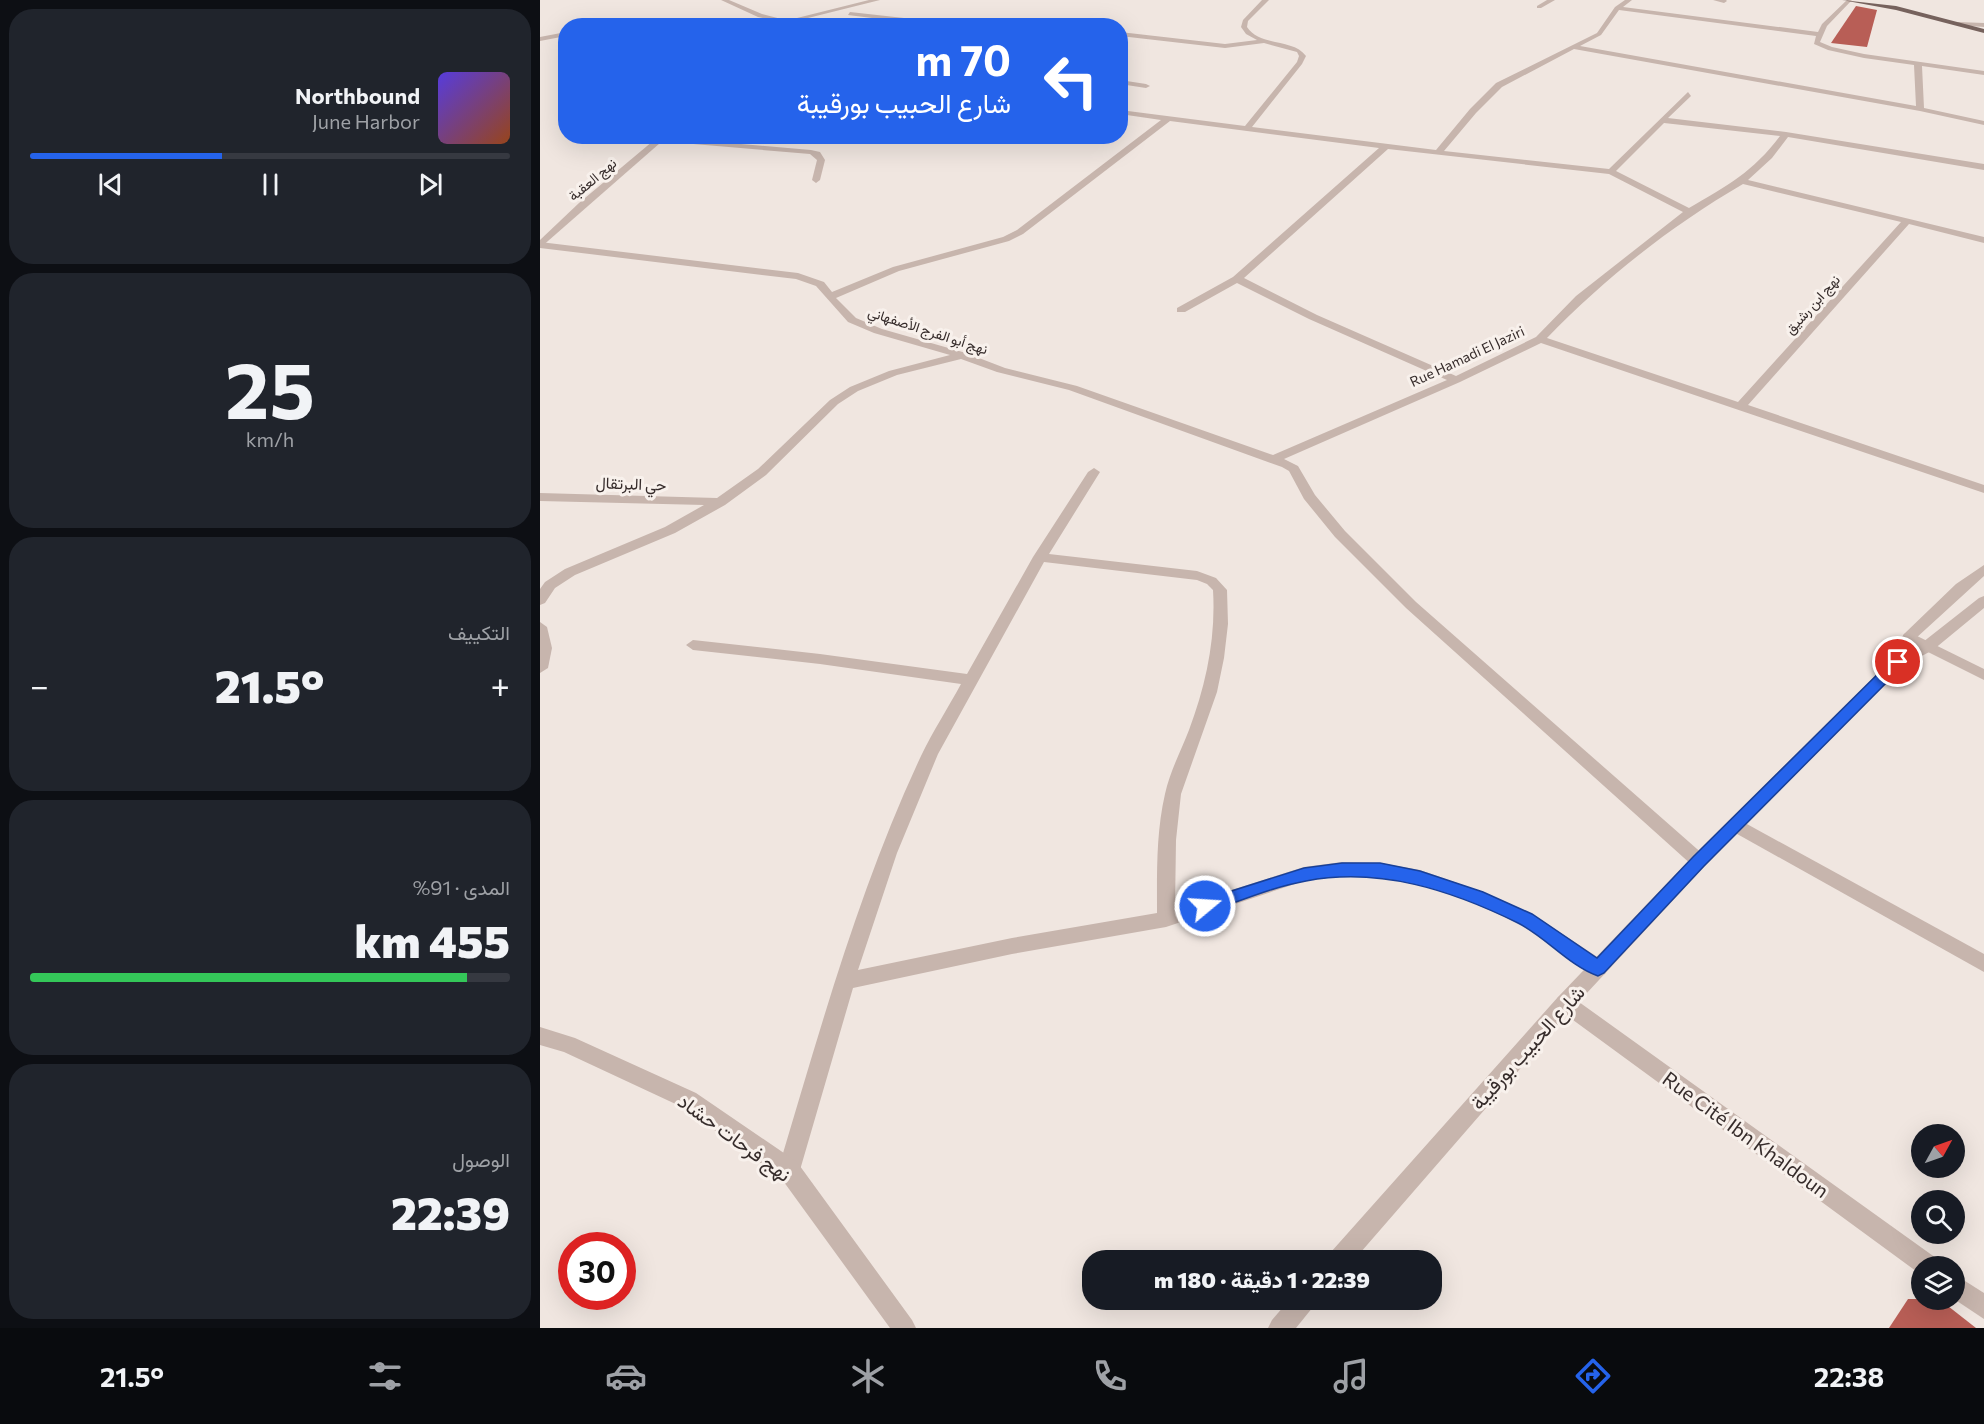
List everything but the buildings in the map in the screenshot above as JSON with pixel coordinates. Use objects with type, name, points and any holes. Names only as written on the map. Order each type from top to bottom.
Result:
[{"type":"main road","points":[[1845,0],[1896,8],[1984,31]]},
{"type":"street","points":[[724,0],[762,18]]},
{"type":"street","points":[[841,17],[877,0]]},
{"type":"street","points":[[798,18],[877,0]]},
{"type":"street","points":[[1247,128],[1303,56],[1299,51],[1264,41],[1248,33],[1244,27],[1245,21],[1266,0]]},
{"type":"street","points":[[1539,7],[1552,0]]},
{"type":"street","points":[[1610,0],[1627,1]]},
{"type":"street","points":[[1716,0],[1724,1]]},
{"type":"street","points":[[1437,153],[1499,85],[1599,34],[1617,8],[1627,1]]},
{"type":"street","points":[[1850,1],[1818,34],[1816,43],[1830,49],[1918,65],[1984,73]]},
{"type":"street","points":[[1617,8],[1818,34]]},
{"type":"street","points":[[850,14],[886,18]]},
{"type":"street","points":[[760,16],[774,18]]},
{"type":"street","points":[[1958,24],[1984,25]]},
{"type":"street","points":[[1128,34],[1225,46],[1264,41]]},
{"type":"street","points":[[540,39],[558,36]]},
{"type":"street","points":[[1572,47],[1920,109],[1984,123]]},
{"type":"street","points":[[1918,65],[1920,109]]},
{"type":"street","points":[[1128,83],[1146,86]]},
{"type":"street","points":[[1611,172],[1688,94]]},
{"type":"street","points":[[1128,113],[1437,153],[1611,172],[1689,212]]},
{"type":"street","points":[[831,296],[896,268],[1006,239],[1020,232],[1167,119]]},
{"type":"street","points":[[1662,120],[1786,134],[1984,167]]},
{"type":"street","name":"Rue Hamadi El Jaziri","points":[[1277,458],[1456,380],[1540,339],[1581,298],[1689,212],[1742,181],[1769,156],[1786,134]]},
{"type":"street","name":"نهج العقبة","points":[[540,245],[582,205],[655,144]]},
{"type":"street","points":[[726,144],[818,154],[820,160],[816,180]]},
{"type":"street","points":[[1181,310],[1237,279],[1386,146]]},
{"type":"street","points":[[1742,181],[1984,240]]},
{"type":"street","name":"نهج ابن رشيق","points":[[1740,407],[1907,221]]},
{"type":"street","name":"نهج أبو الفرج الأصفهاني","points":[[540,245],[798,276],[820,284],[852,320],[878,331],[962,355],[1001,370],[1073,388],[1218,441],[1277,458]]},
{"type":"street","points":[[1237,279],[1313,317],[1456,380]]},
{"type":"street","points":[[1540,339],[1984,489]]},
{"type":"street","points":[[540,600],[550,585],[570,572],[670,530],[720,502],[762,472],[834,402],[854,389],[893,373],[962,355]]},
{"type":"street","points":[[1277,458],[1294,469],[1301,485],[1320,511],[1411,605],[1699,861]]},
{"type":"street","points":[[789,1170],[845,981],[888,853],[930,754],[1040,557],[1094,472]]},
{"type":"street","name":"حي البرتقال","points":[[540,497],[720,502]]},
{"type":"street","points":[[1040,557],[1192,575],[1206,578],[1215,583],[1220,590],[1219,647],[1212,682],[1199,725],[1173,793],[1166,855],[1166,918]]},
{"type":"street","name":"شارع الحبيب بورقيبة","points":[[1898,662],[1909,637],[1961,587],[1984,569]]},
{"type":"street","name":"شارع الحبيب بورقيبة","points":[[1349,1250],[1565,1003],[1699,861],[1898,662],[1928,646],[1984,601]]},
{"type":"street","points":[[540,627],[544,637],[545,659],[540,668]]},
{"type":"street","points":[[1909,637],[1984,675]]},
{"type":"street","points":[[693,645],[820,659],[970,680]]},
{"type":"street","points":[[1736,825],[1984,964]]},
{"type":"street","points":[[845,981],[1012,946],[1166,918],[1304,874],[1342,869],[1380,870],[1420,877],[1477,897],[1526,919],[1598,968]]},
{"type":"street","name":"Rue Cité Ibn Khaldoun","points":[[1565,1003],[1914,1256]]},
{"type":"street","name":"نهج فرحات حشاد","points":[[540,1036],[568,1044],[689,1100],[789,1170],[904,1328]]},
{"type":"street","points":[[1965,1293],[1984,1307]]},
{"type":"street","points":[[1280,1328],[1296,1310]]},
{"type":"route","points":[[1205,906],[1304,874],[1342,869],[1380,870],[1420,877],[1477,897],[1526,919],[1598,968],[1699,861],[1898,662]]}]
